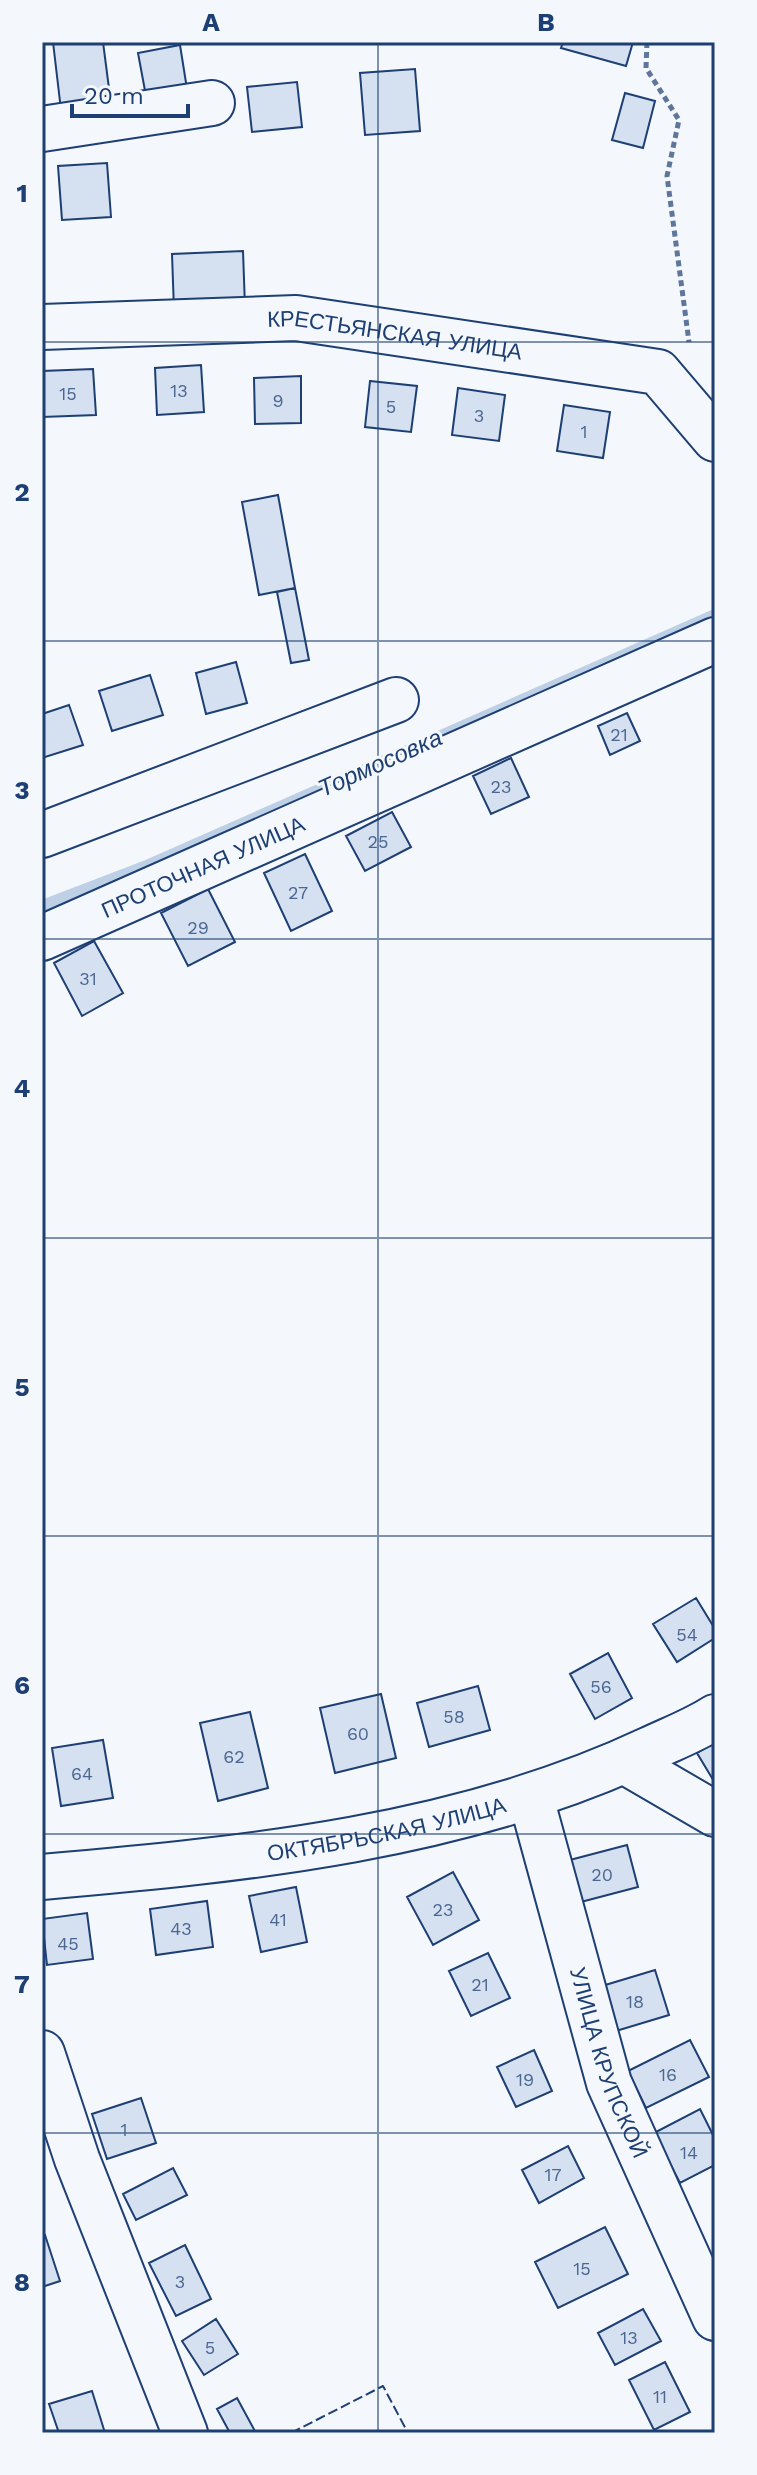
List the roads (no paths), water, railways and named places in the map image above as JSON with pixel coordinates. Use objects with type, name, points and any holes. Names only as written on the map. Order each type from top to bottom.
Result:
[{"type":"street","points":[[42,129],[212,103]]},
{"type":"street","name":"КРЕСТЬЯНСКАЯ УЛИЦА","points":[[42,327],[296,318],[658,372],[715,439]]},
{"type":"street","name":"ПРОТОЧНАЯ УЛИЦА","points":[[42,938],[715,640]]},
{"type":"street","points":[[42,835],[396,700]]},
{"type":"street","name":"ОКТЯБРЬСКАЯ УЛИЦА","points":[[42,1877],[162,1867],[368,1838],[531,1798],[624,1761],[715,1717]]},
{"type":"street","points":[[624,1761],[715,1814]]},
{"type":"street","name":"УЛИЦА КРУПСКОЙ","points":[[531,1798],[609,2083],[715,2318]]},
{"type":"street","points":[[42,2053],[77,2159],[185,2433]]},
{"type":"waterway","name":"Тормосовка","points":[[42,906],[149,865],[715,615]]}]
